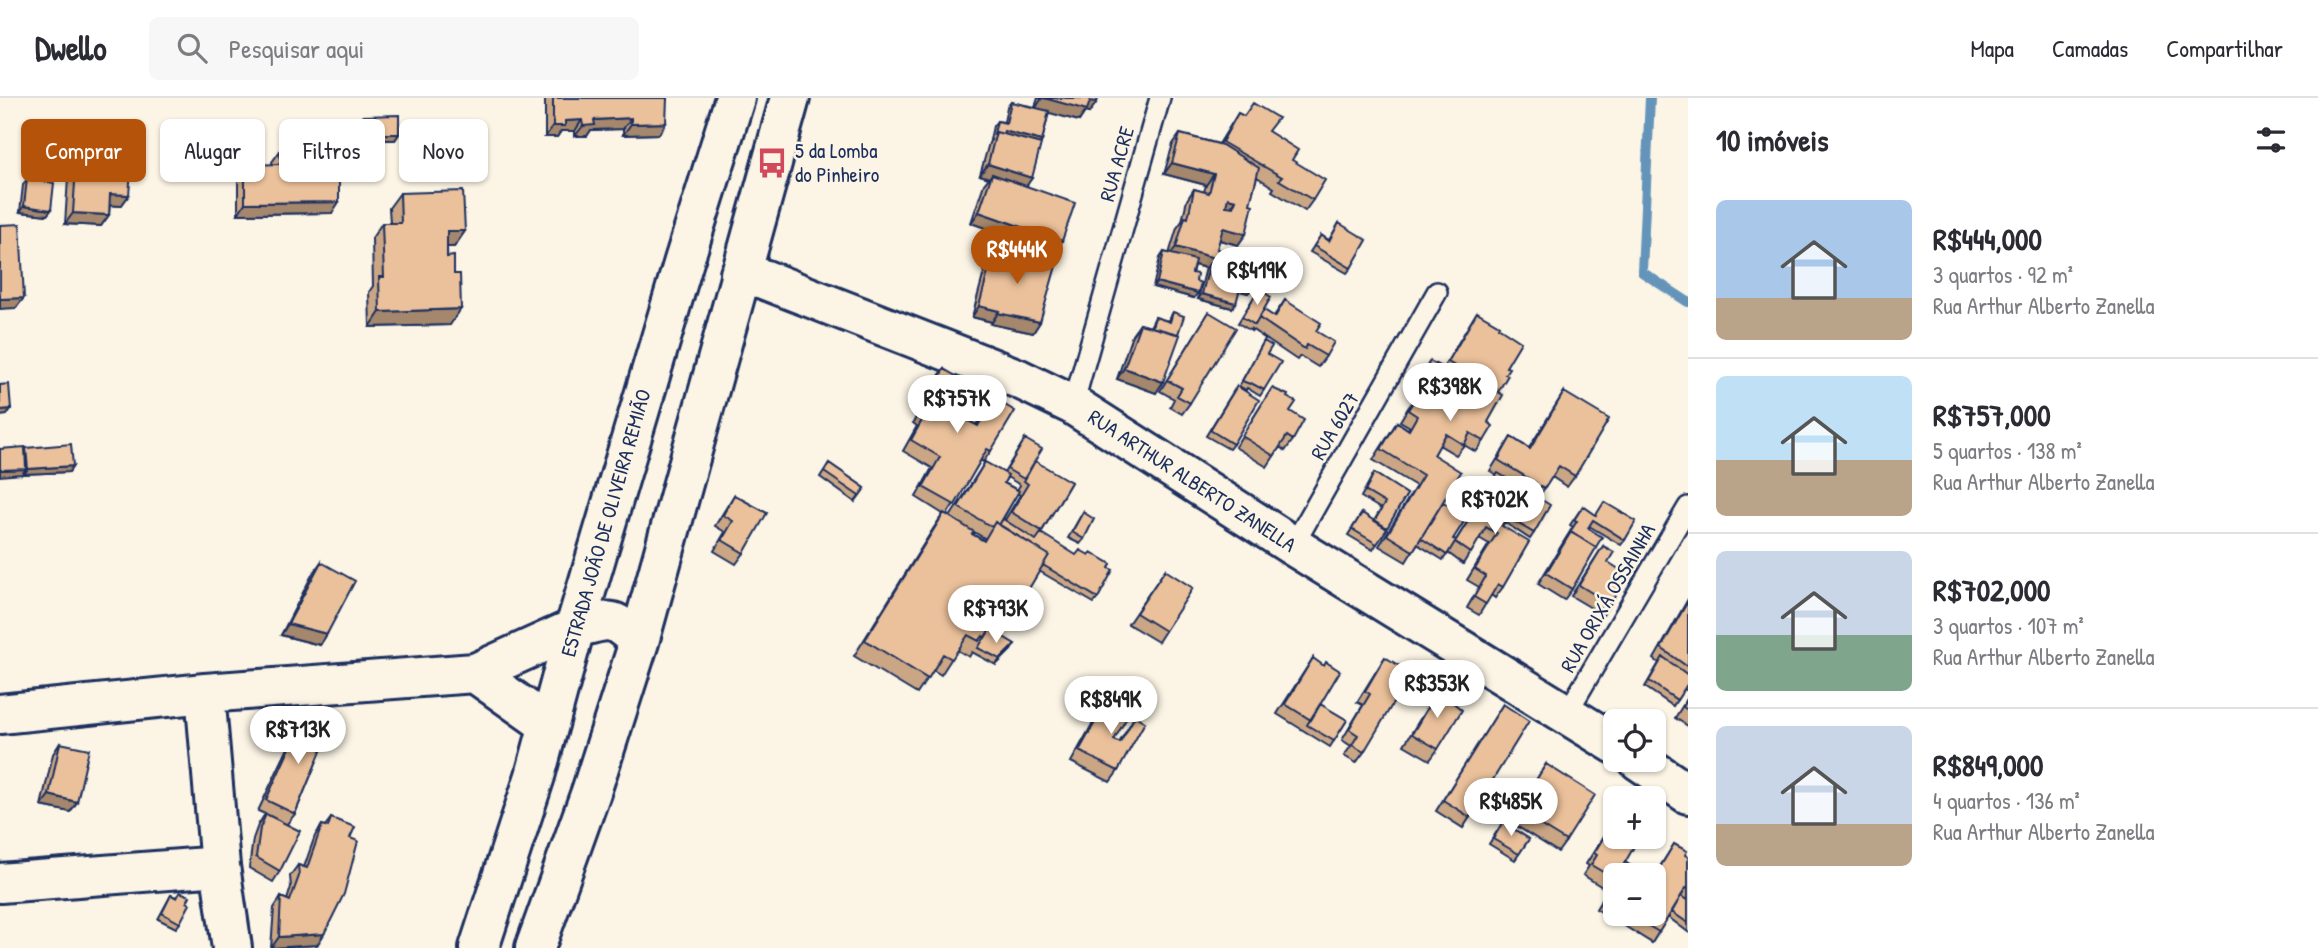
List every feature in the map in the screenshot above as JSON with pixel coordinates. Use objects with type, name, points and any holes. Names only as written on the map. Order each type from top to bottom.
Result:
[{"type":"street","name":"ESTRADA JOÃO DE OLIVEIRA REMIÃO","points":[[479,948],[535,776],[575,628],[735,98]]},
{"type":"street","points":[[535,948],[591,792],[639,642],[790,98]]},
{"type":"street","name":"RUA ARTHUR ALBERTO ZANELLA","points":[[740,274],[763,279],[1019,379],[1073,405],[1293,546],[1603,736]]},
{"type":"street","points":[[0,714],[205,693],[475,673],[575,628],[606,620],[619,622],[639,642]]},
{"type":"street","points":[[475,673],[547,724]]},
{"type":"street","points":[[205,693],[220,866],[232,948]]},
{"type":"street","points":[[1656,772],[1688,794]]},
{"type":"street","points":[[0,883],[220,866]]},
{"type":"lane","name":"RUA ACRE","points":[[1073,405],[1160,98]]},
{"type":"lane","name":"RUA 6027","points":[[1293,546],[1437,292]]},
{"type":"lane","name":"RUA ORIXÁ OSSAINHA","points":[[1567,713],[1688,507]]},
{"type":"building","points":[[553,98],[667,98],[666,123],[631,124],[631,118],[594,120],[595,125],[583,126],[582,120],[565,121],[565,126],[553,126]]},
{"type":"building","points":[[1044,98],[1098,98],[1097,102],[1090,101],[1087,110]]},
{"type":"building","points":[[1011,102],[1049,111],[1042,141],[1004,131],[1003,134],[994,134],[997,121],[1006,123]]},
{"type":"building","points":[[1253,103],[1278,118],[1268,131],[1298,150],[1292,160],[1325,180],[1313,200],[1279,180],[1282,177],[1222,142],[1238,113],[1244,116]]},
{"type":"building","points":[[399,115],[399,134],[385,134],[385,119],[363,119],[363,116]]},
{"type":"building","points":[[996,132],[1041,144],[1032,178],[988,164]]},
{"type":"building","points":[[1180,134],[1222,145],[1259,168],[1246,234],[1223,228],[1217,249],[1228,252],[1225,261],[1176,247],[1185,217],[1188,218],[1194,189],[1209,193],[1214,174],[1172,163]],"holes":[[[1228,198],[1236,200],[1233,207],[1226,206]]]},
{"type":"building","points":[[265,164],[279,164],[279,182],[339,182],[339,202],[245,203],[245,182],[265,182]]},
{"type":"building","points":[[992,174],[1075,203],[1062,241],[979,212]]},
{"type":"building","points":[[27,182],[54,183],[51,210],[24,206]]},
{"type":"building","points":[[75,182],[130,182],[129,195],[110,194],[109,215],[73,213]]},
{"type":"building","points":[[463,191],[465,231],[447,231],[447,257],[454,256],[454,274],[460,274],[461,309],[380,312],[379,277],[384,277],[382,223],[401,223],[400,193]]},
{"type":"building","points":[[1339,223],[1367,240],[1351,268],[1314,246],[1321,235],[1329,241]]},
{"type":"building","points":[[20,224],[24,298],[0,299],[0,225]]},
{"type":"building","points":[[994,250],[1056,266],[1040,322],[979,306]]},
{"type":"building","points":[[1164,252],[1195,260],[1192,273],[1197,274],[1196,281],[1201,283],[1198,293],[1157,282]]},
{"type":"building","points":[[1210,263],[1255,275],[1252,288],[1241,285],[1236,303],[1202,294]]},
{"type":"building","points":[[1259,289],[1271,297],[1255,325],[1242,317]]},
{"type":"building","points":[[1285,300],[1321,323],[1316,331],[1334,342],[1326,356],[1307,345],[1305,349],[1259,318],[1264,310],[1275,317]]},
{"type":"building","points":[[1173,312],[1184,316],[1178,334],[1152,327],[1155,317],[1170,322]]},
{"type":"building","points":[[1209,312],[1236,328],[1190,403],[1177,396],[1182,388],[1167,380]]},
{"type":"building","points":[[1477,312],[1521,342],[1506,367],[1509,368],[1505,374],[1508,375],[1498,392],[1503,395],[1488,422],[1493,426],[1484,441],[1470,433],[1464,445],[1446,434],[1434,455],[1461,472],[1413,551],[1387,535],[1423,475],[1381,449],[1397,422],[1409,430],[1417,416],[1408,410],[1416,397],[1427,404],[1434,390],[1438,392],[1451,371],[1484,391],[1487,385],[1448,362]]},
{"type":"building","points":[[1140,324],[1180,335],[1163,382],[1124,368]]},
{"type":"building","points":[[1264,341],[1272,346],[1267,354],[1281,362],[1264,390],[1242,381]]},
{"type":"building","points":[[1430,361],[1448,372],[1438,388],[1421,377]]},
{"type":"building","points":[[944,369],[979,390],[963,418],[978,426],[993,398],[1015,411],[991,451],[987,449],[955,505],[923,487],[940,457],[911,440],[925,415],[920,412]]},
{"type":"building","points":[[9,384],[11,409],[0,410],[0,385]]},
{"type":"building","points":[[1237,386],[1259,400],[1233,444],[1210,430]]},
{"type":"building","points":[[1272,388],[1296,402],[1290,411],[1304,420],[1293,440],[1287,436],[1274,456],[1242,436]]},
{"type":"building","points":[[1564,392],[1609,419],[1575,476],[1559,466],[1545,488],[1541,486],[1539,491],[1533,487],[1536,483],[1498,460],[1511,437],[1530,449]]},
{"type":"building","points":[[1025,439],[1042,449],[1024,479],[1007,469]]},
{"type":"building","points":[[71,444],[73,466],[28,469],[26,448]]},
{"type":"building","points":[[25,447],[26,469],[0,470],[0,449]]},
{"type":"building","points":[[1035,461],[1071,482],[1042,531],[1011,512],[1028,484],[1024,481]]},
{"type":"building","points":[[985,462],[1008,475],[1004,483],[1019,491],[999,525],[995,522],[992,527],[958,507]]},
{"type":"building","points":[[829,463],[865,488],[859,496],[824,472]]},
{"type":"building","points":[[1374,473],[1407,494],[1387,528],[1375,520],[1385,503],[1365,491]]},
{"type":"building","points":[[1498,473],[1524,489],[1502,526],[1529,542],[1503,587],[1498,584],[1486,604],[1474,597],[1486,576],[1475,569],[1497,533],[1486,527],[1471,553],[1455,542]]},
{"type":"building","points":[[1524,489],[1550,505],[1534,533],[1507,517]]},
{"type":"building","points":[[734,495],[767,513],[744,553],[722,540],[733,521],[723,515]]},
{"type":"building","points":[[1443,502],[1467,517],[1453,539],[1456,540],[1447,555],[1421,538]]},
{"type":"building","points":[[1604,502],[1636,521],[1625,540],[1593,520],[1588,528],[1602,537],[1596,547],[1570,532],[1583,506],[1596,515]]},
{"type":"building","points":[[1083,512],[1094,519],[1084,539],[1072,532]]},
{"type":"building","points":[[944,513],[984,541],[995,522],[1049,555],[1012,617],[1001,611],[985,638],[983,636],[979,641],[968,635],[952,659],[943,654],[928,679],[865,640]]},
{"type":"building","points":[[1362,513],[1387,529],[1377,544],[1352,529]]},
{"type":"building","points":[[1003,519],[1036,540],[1041,533],[1076,555],[1080,550],[1089,555],[1091,552],[1111,564],[1109,568],[1113,570],[1098,598],[1043,565],[1049,555],[999,525]]},
{"type":"building","points":[[1571,532],[1596,548],[1572,589],[1546,573]]},
{"type":"building","points":[[1603,546],[1614,552],[1608,562],[1628,575],[1610,604],[1579,585]]},
{"type":"building","points":[[321,562],[355,581],[327,634],[288,624]]},
{"type":"building","points":[[1165,570],[1193,588],[1165,631],[1136,613]]},
{"type":"building","points":[[1688,601],[1688,667],[1661,648]]},
{"type":"building","points":[[990,629],[1015,644],[1000,659],[978,648]]},
{"type":"building","points":[[1385,657],[1411,673],[1364,752],[1352,745],[1358,735],[1349,729],[1370,694],[1365,691]]},
{"type":"building","points":[[1663,657],[1688,675],[1688,683],[1677,700],[1649,681]]},
{"type":"building","points":[[1313,658],[1324,666],[1326,662],[1340,671],[1311,720],[1285,704]]},
{"type":"building","points":[[1438,690],[1462,710],[1438,749],[1412,734]]},
{"type":"building","points":[[1108,699],[1130,712],[1114,740],[1120,743],[1135,716],[1145,722],[1118,771],[1079,751]]},
{"type":"building","points":[[1320,704],[1347,720],[1334,741],[1307,725]]},
{"type":"building","points":[[1503,704],[1529,721],[1470,817],[1443,800]]},
{"type":"building","points":[[295,724],[332,724],[295,814],[266,800],[296,735],[291,732]]},
{"type":"building","points":[[60,743],[89,749],[77,802],[49,795]]},
{"type":"building","points":[[1546,764],[1595,795],[1566,841],[1517,811]]},
{"type":"building","points":[[266,814],[300,831],[280,871],[256,857],[260,828]]},
{"type":"building","points":[[331,818],[355,827],[350,838],[358,841],[344,894],[324,934],[279,937],[281,897],[290,901],[299,876],[298,865],[307,868],[322,825],[328,827]]},
{"type":"building","points":[[1503,822],[1529,839],[1519,854],[1493,839]]},
{"type":"building","points":[[1603,838],[1603,849],[1633,849],[1625,863],[1603,863],[1603,872],[1591,865],[1597,855],[1594,853]]},
{"type":"building","points":[[1674,844],[1687,851],[1685,855],[1688,857],[1688,889],[1686,888],[1666,921],[1666,863],[1662,863]]},
{"type":"building","points":[[180,892],[190,896],[187,902],[190,904],[180,923],[162,913],[171,895],[177,898]]},
{"type":"building","points":[[1681,896],[1688,901],[1688,923],[1672,912]]},
{"type":"building","points":[[1649,926],[1663,926],[1659,932]]},
{"type":"waterway","points":[[1650,98],[1642,272],[1688,302]]},
{"type":"place","name":"5 da Lomba do Pinheiro","points":[[772,163]]}]
